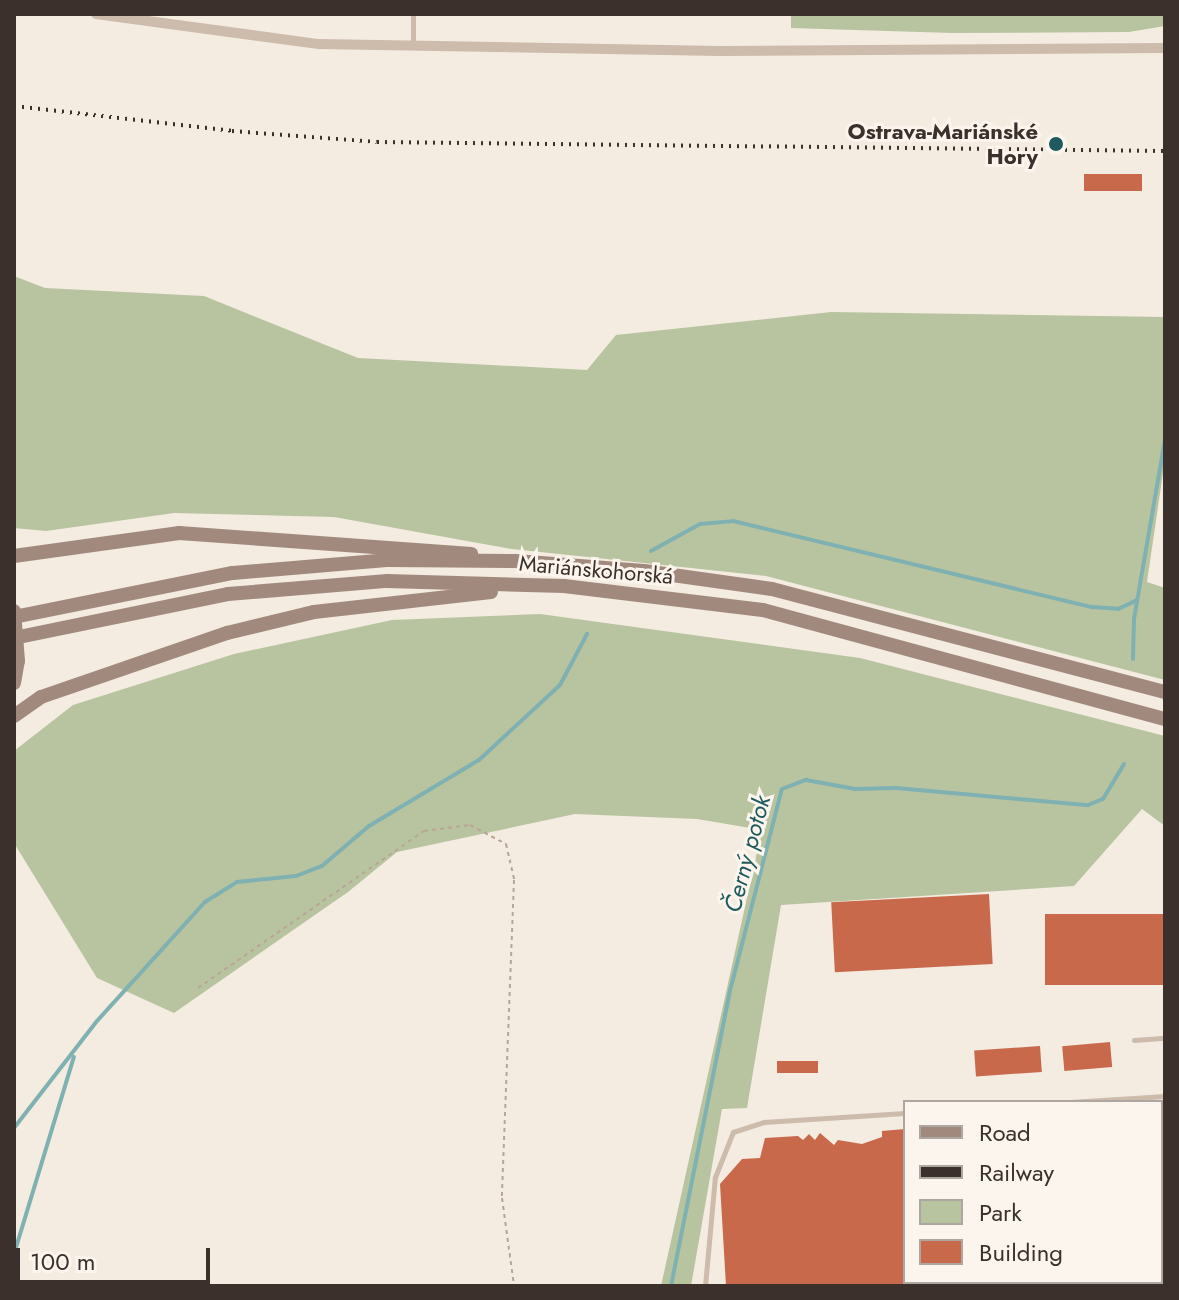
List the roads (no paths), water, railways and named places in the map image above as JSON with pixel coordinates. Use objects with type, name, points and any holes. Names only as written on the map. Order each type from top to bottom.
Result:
[{"type":"main road","points":[[14,556],[179,533],[448,550],[515,561]]},
{"type":"main road","name":"Mariánskohorská","points":[[14,614],[233,573],[389,560],[515,561],[772,589],[1165,692]]},
{"type":"main road","name":"Mariánskohorská","points":[[14,638],[228,594],[387,581],[564,586],[763,610],[1165,719]]},
{"type":"main road","points":[[14,716],[41,697],[85,680],[270,622],[408,599],[564,586]]},
{"type":"main road","points":[[14,614],[18,661],[14,683]]},
{"type":"street","points":[[96,14],[319,44],[720,51],[1165,48]]},
{"type":"lane","points":[[413,14],[413,46]]},
{"type":"lane","points":[[1134,1040],[1165,1038]]},
{"type":"lane","points":[[1102,1100],[1165,1096]]},
{"type":"lane","points":[[705,1286],[715,1177],[733,1132],[764,1122],[903,1113]]},
{"type":"waterway","name":"Černý potok","points":[[1133,659],[1134,619],[1165,440]]},
{"type":"waterway","points":[[651,551],[700,524],[733,521],[1092,607],[1118,609],[1137,600]]},
{"type":"waterway","points":[[14,1128],[97,1021],[205,902],[237,882],[296,876],[322,866],[369,826],[479,760],[560,685],[587,634]]},
{"type":"waterway","name":"Černý potok","points":[[671,1286],[731,987],[782,789],[806,780],[855,789],[896,788],[1088,805],[1103,799],[1124,764]]},
{"type":"waterway","points":[[14,1254],[74,1057]]},
{"type":"railway","points":[[14,106],[232,131],[377,142],[1165,151]]},
{"type":"place","name":"Ostrava-Mariánské Hory","points":[[1056,144]]}]
